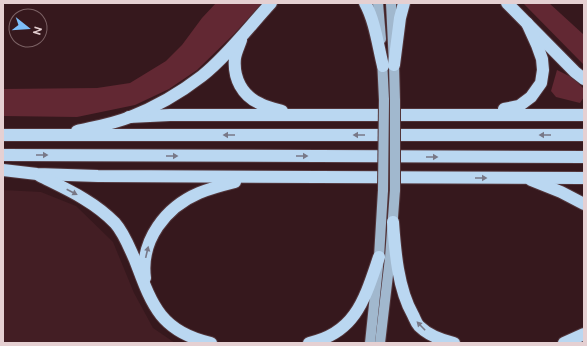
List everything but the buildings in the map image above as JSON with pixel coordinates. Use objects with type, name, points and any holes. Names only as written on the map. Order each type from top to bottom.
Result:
[{"type":"highway","points":[[57,135],[116,121],[162,103],[203,75],[218,61],[271,3]]},
{"type":"highway","points":[[365,3],[369,10],[388,65]]},
{"type":"highway","points":[[388,65],[404,3]]},
{"type":"highway","points":[[507,3],[575,72],[584,79]]},
{"type":"highway","points":[[477,115],[519,106],[531,97],[541,83],[543,70],[542,59],[527,23]]},
{"type":"highway","points":[[242,35],[235,57],[235,72],[239,84],[247,95],[260,104],[292,114]]},
{"type":"highway","points":[[129,117],[170,115],[292,114],[584,115]]},
{"type":"highway","points":[[3,135],[584,135]]},
{"type":"highway","points":[[3,155],[584,157]]},
{"type":"highway","points":[[3,170],[37,174],[105,176],[584,178]]},
{"type":"highway","points":[[37,174],[79,196],[101,210],[115,223],[127,240],[153,302],[162,316],[172,326],[186,335],[211,343]]},
{"type":"highway","points":[[148,291],[145,275],[147,250],[157,227],[166,216],[186,199],[199,193],[220,185],[260,177]]},
{"type":"highway","points":[[525,178],[561,192],[584,204]]},
{"type":"highway","points":[[393,222],[396,257],[409,309],[418,325],[425,331],[437,338],[454,343]]},
{"type":"highway","points":[[309,343],[331,336],[346,325],[360,308],[370,286],[379,257]]},
{"type":"highway","points":[[564,343],[584,334]]},
{"type":"main road","points":[[378,3],[395,101],[393,222],[380,343]]},
{"type":"main road","points":[[370,343],[379,257],[383,190],[384,100],[388,65],[391,3]]},
{"type":"shaded area","points":[[216,3],[262,3],[234,34],[197,70],[169,89],[135,105],[77,117],[3,116],[3,89],[97,88],[130,83],[166,61],[182,45],[202,18]]},
{"type":"shaded area","points":[[523,3],[549,3],[584,35],[584,65]]},
{"type":"shaded area","points":[[557,70],[573,78],[584,89],[584,97],[580,103],[556,97],[551,91]]},
{"type":"shaded area","points":[[3,190],[41,192],[76,206],[113,242],[134,293],[153,328],[175,343],[3,343]]}]
